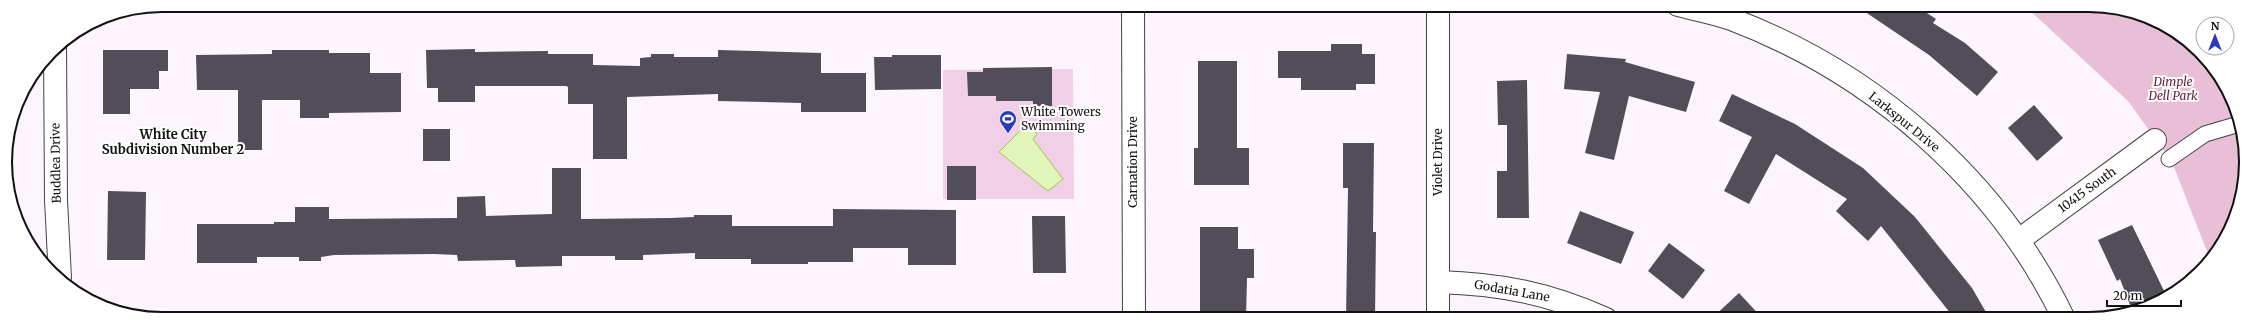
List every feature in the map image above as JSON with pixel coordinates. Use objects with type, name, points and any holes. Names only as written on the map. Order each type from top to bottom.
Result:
[{"type":"street","name":"Carnation Drive","points":[[1133,12],[1134,312]]},
{"type":"street","name":"Violet Drive","points":[[1438,12],[1438,312]]},
{"type":"street","name":"Larkspur Drive","points":[[1704,12],[1730,19],[1815,57],[1890,107],[1960,168],[2019,240],[2053,295],[2061,312]]},
{"type":"street","name":"Buddlea Drive","points":[[55,57],[56,200],[60,272]]},
{"type":"street","name":"10415 South","points":[[2019,240],[2155,140]]},
{"type":"street","name":"Godatia Lane","points":[[1438,282],[1479,283],[1527,291],[1572,303],[1591,312]]},
{"type":"lane","points":[[2169,159],[2205,134],[2234,125]]},
{"type":"green space","name":"Dimple Dell Park","points":[[2032,12],[2099,12],[2128,17],[2146,23],[2164,32],[2188,49],[2202,63],[2214,79],[2224,96],[2234,123],[2238,142],[2239,172],[2234,201],[2228,219],[2219,237],[2208,253],[2172,162],[2128,101]]},
{"type":"shaded area","name":"White Towers Swimming","points":[[1073,69],[1074,199],[943,199],[943,70]]},
{"type":"shaded area","points":[[1027,124],[1037,134],[1033,139],[1063,179],[1048,191],[999,152]]},
{"type":"building","points":[[1865,12],[1926,12],[1936,19],[1933,23],[1965,43],[1998,72],[1977,96],[1929,55]]},
{"type":"building","points":[[1331,44],[1362,44],[1362,54],[1375,54],[1375,84],[1356,84],[1356,90],[1301,90],[1301,78],[1278,78],[1278,51],[1331,51]]},
{"type":"building","points":[[475,49],[475,52],[548,51],[548,54],[593,54],[593,65],[640,66],[640,58],[651,57],[651,54],[674,54],[674,57],[718,57],[718,50],[821,53],[821,73],[866,73],[866,112],[801,112],[801,103],[718,101],[718,94],[627,97],[627,159],[593,159],[593,104],[568,104],[568,87],[566,86],[475,86],[475,102],[438,102],[438,88],[427,88],[426,50]]},
{"type":"building","points":[[103,50],[168,50],[168,71],[159,71],[159,89],[130,89],[130,114],[103,114]]},
{"type":"building","points":[[272,50],[329,50],[329,53],[370,53],[370,73],[401,73],[401,112],[329,113],[329,118],[300,118],[300,100],[262,100],[262,150],[238,150],[238,90],[197,90],[196,55],[272,54]]},
{"type":"building","points":[[1567,54],[1626,59],[1625,62],[1695,82],[1686,112],[1629,96],[1614,160],[1585,153],[1600,92],[1564,89]]},
{"type":"building","points":[[892,55],[941,55],[941,89],[875,90],[874,57],[892,57]]},
{"type":"building","points":[[1198,61],[1237,61],[1237,148],[1249,148],[1249,185],[1194,185],[1194,148],[1198,148]]},
{"type":"building","points":[[1052,67],[1052,106],[1033,106],[1033,101],[996,101],[996,96],[968,96],[967,72],[983,72],[983,68]]},
{"type":"building","points":[[1527,80],[1529,218],[1497,218],[1497,171],[1507,171],[1507,125],[1498,125],[1497,81]]},
{"type":"building","points":[[1732,94],[1795,124],[1863,168],[1915,217],[1972,288],[1986,312],[1949,312],[1881,226],[1868,241],[1836,211],[1847,199],[1776,154],[1749,204],[1724,191],[1752,137],[1719,121]]},
{"type":"building","points":[[2034,105],[2063,138],[2037,161],[2008,128]]},
{"type":"building","points":[[423,129],[450,129],[450,161],[423,161]]},
{"type":"building","points":[[1343,143],[1374,143],[1373,232],[1376,232],[1375,312],[1346,312],[1348,188],[1343,188]]},
{"type":"building","points":[[947,166],[976,166],[976,200],[947,200]]},
{"type":"building","points":[[552,168],[581,168],[581,219],[670,218],[694,217],[694,215],[732,215],[732,226],[833,226],[833,209],[956,210],[956,265],[908,265],[908,248],[853,248],[853,262],[808,262],[808,264],[751,264],[751,259],[695,259],[695,253],[643,255],[643,260],[615,260],[615,256],[562,256],[562,266],[516,267],[515,260],[458,261],[457,255],[434,254],[334,255],[321,257],[321,261],[299,261],[299,257],[257,257],[257,263],[197,263],[197,224],[274,224],[274,222],[295,222],[295,207],[329,207],[329,219],[457,218],[457,197],[485,196],[486,216],[552,214]]},
{"type":"building","points":[[108,191],[146,192],[145,260],[107,260]]},
{"type":"building","points":[[1580,211],[1634,232],[1621,264],[1567,243]]},
{"type":"building","points":[[1032,216],[1065,216],[1066,273],[1033,273]]},
{"type":"building","points":[[2132,225],[2164,292],[2146,301],[2131,306],[2120,279],[2117,281],[2098,240]]},
{"type":"building","points":[[1200,227],[1238,227],[1238,249],[1254,249],[1254,278],[1247,278],[1246,312],[1200,312]]},
{"type":"building","points":[[1669,243],[1705,270],[1683,299],[1648,271]]},
{"type":"building","points":[[1739,293],[1757,312],[1719,312]]},
{"type":"place","name":"White Towers Swimming","points":[[1008,134]]},
{"type":"district","name":"White City Subdivision Number 2","points":[[173,142]]}]
